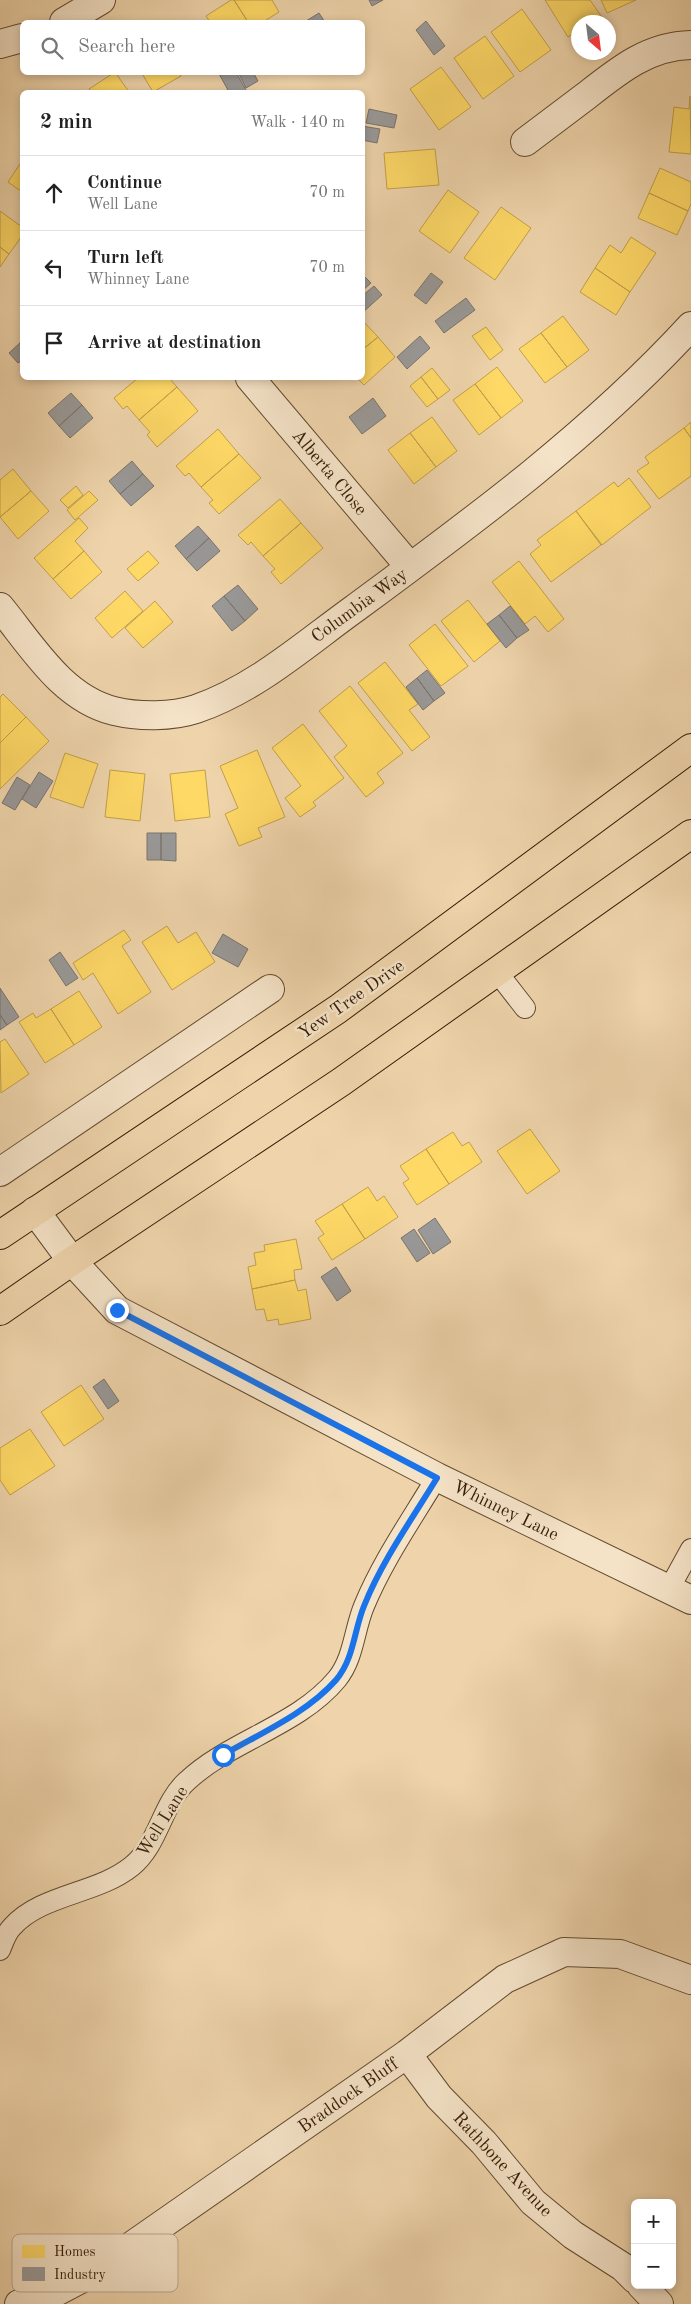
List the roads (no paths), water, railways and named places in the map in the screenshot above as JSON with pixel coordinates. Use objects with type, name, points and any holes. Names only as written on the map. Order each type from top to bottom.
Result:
[{"type":"highway","name":"Yew Tree Drive","points":[[0,1234],[338,1009],[691,748]]},
{"type":"highway","points":[[0,1311],[341,1082],[691,834]]},
{"type":"street","points":[[67,20],[101,0]]},
{"type":"street","points":[[525,142],[630,62],[651,52],[674,46],[691,46]]},
{"type":"street","name":"Columbia Way","points":[[0,607],[57,677],[74,692],[113,711],[140,714],[181,714],[226,696],[257,680],[410,567],[574,440],[636,384],[691,326]]},
{"type":"street","name":"Alberta Close","points":[[252,380],[410,567]]},
{"type":"street","points":[[0,1172],[270,989]]},
{"type":"street","name":"Whinney Lane","points":[[35,1211],[72,1261],[117,1310],[437,1478],[680,1594]]},
{"type":"street","name":"Braddock Bluff","points":[[149,2234],[407,2054],[504,1979],[564,1952],[620,1954],[691,1980]]},
{"type":"street","name":"Rathbone Avenue","points":[[407,2054],[439,2097],[484,2143],[533,2202],[573,2235],[623,2267],[631,2275]]},
{"type":"street","points":[[645,2289],[659,2304]]},
{"type":"street","name":"Braddock Bluff","points":[[19,2304],[56,2292]]},
{"type":"lane","points":[[497,972],[525,1008]]},
{"type":"lane","name":"Well Lane","points":[[0,1950],[10,1928],[24,1915],[117,1876],[132,1866],[145,1854],[175,1796],[186,1781],[223,1755],[314,1701],[338,1678],[351,1655],[364,1607],[378,1576],[437,1478]]},
{"type":"lane","points":[[680,1594],[691,1549]]}]
